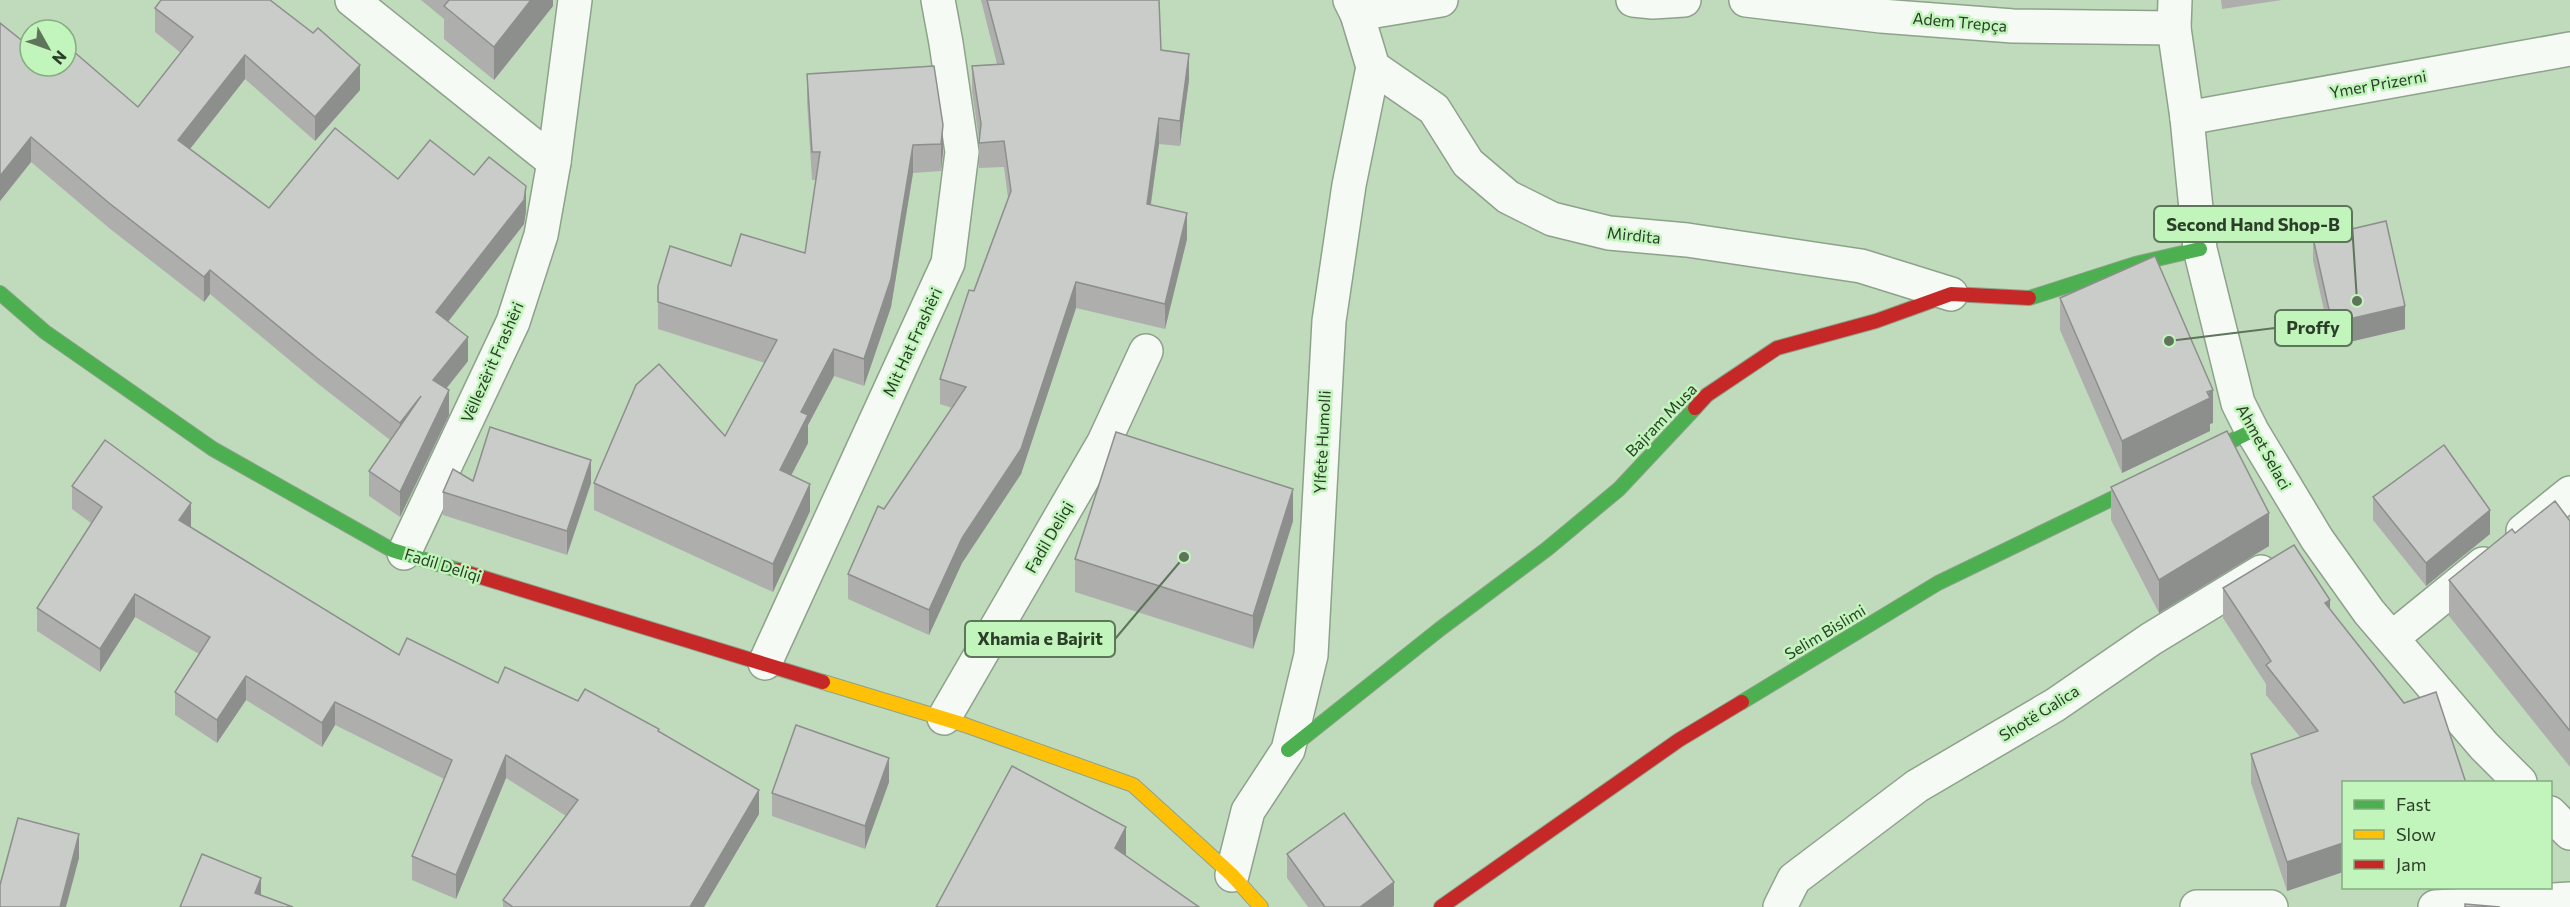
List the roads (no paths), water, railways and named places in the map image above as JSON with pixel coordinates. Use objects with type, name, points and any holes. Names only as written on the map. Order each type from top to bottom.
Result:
[{"type":"street","points":[[352,0],[555,162]]},
{"type":"street","name":"Vëllezërit Frashëri","points":[[404,553],[513,322],[541,236],[555,162],[575,0]]},
{"type":"street","name":"Mit Hat Frashëri","points":[[765,663],[948,263],[962,152],[938,0]]},
{"type":"street","points":[[1354,7],[1441,0]]},
{"type":"street","points":[[1633,0],[1653,2],[1684,0]]},
{"type":"street","name":"Adem Trepça","points":[[1746,0],[1881,16],[2013,26],[2175,14]]},
{"type":"street","name":"Ylfete Humolli","points":[[1232,875],[1248,811],[1288,750],[1311,655],[1329,321],[1349,186],[1373,67],[1354,7]]},
{"type":"street","name":"Ahmet Selaci","points":[[2175,14],[2199,249],[2238,404],[2317,539],[2369,612],[2484,746],[2518,781]]},
{"type":"street","name":"Ymer Prizerni","points":[[2187,118],[2570,49]]},
{"type":"street","name":"Mirdita","points":[[1373,67],[1434,109],[1468,163],[1476,170],[1508,197],[1552,219],[1609,233],[1688,240],[1861,266],[1951,294]]},
{"type":"street","name":"Bajram Musa","points":[[1288,750],[1585,518],[1619,489],[1707,395],[1777,348],[1876,321],[1951,294],[2029,298],[2135,264],[2199,249]]},
{"type":"street","name":"Fadil Deliqi","points":[[0,293],[45,332],[213,449],[392,550],[944,718],[1133,786],[1232,875],[1261,907]]},
{"type":"street","name":"Fadil Deliqi","points":[[944,718],[1104,442],[1146,351]]},
{"type":"street","name":"Selim Bislimi","points":[[1441,907],[1679,740],[1938,584],[2252,431]]},
{"type":"street","points":[[2392,638],[2570,493]]},
{"type":"street","name":"Shotë Galica","points":[[1780,907],[1794,879],[1917,786],[2055,705],[2151,639],[2317,539]]},
{"type":"street","points":[[2552,815],[2570,833]]},
{"type":"street","points":[[2435,907],[2570,899]]},
{"type":"street","points":[[2196,907],[2271,907]]},
{"type":"place","name":"Second Hand Shop-B","points":[[2357,301]]},
{"type":"place","name":"Proffy","points":[[2169,341]]},
{"type":"place","name":"Xhamia e Bajrit","points":[[1184,557]]}]
